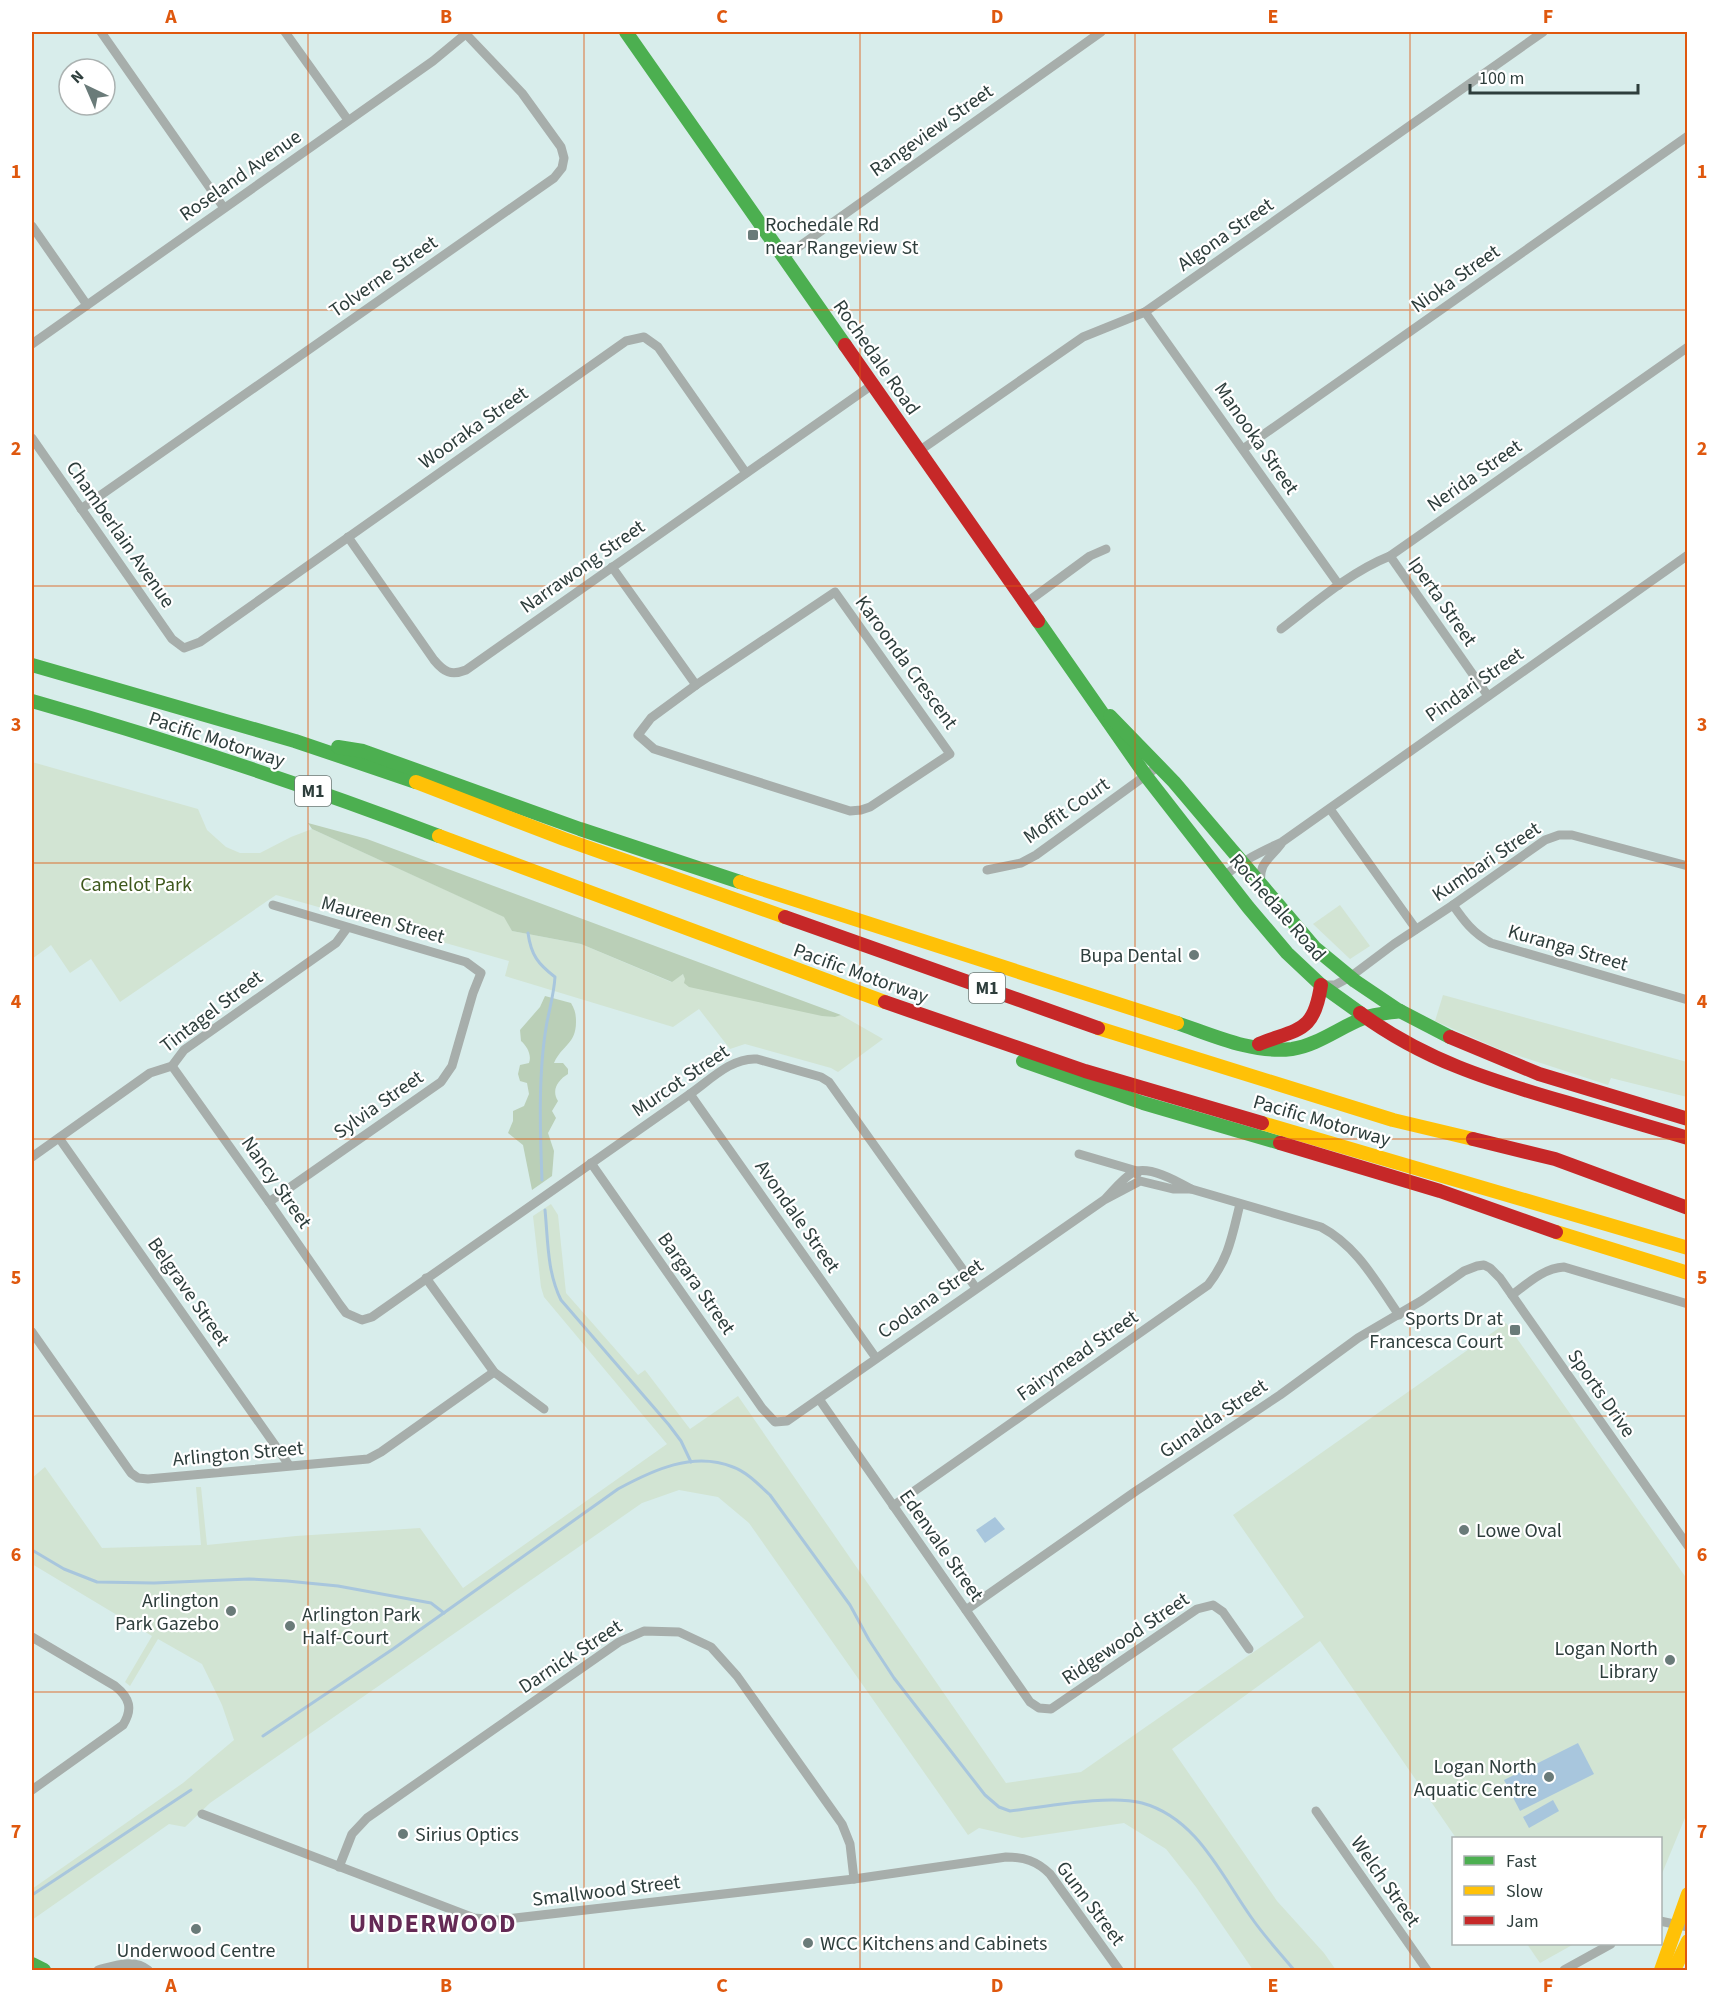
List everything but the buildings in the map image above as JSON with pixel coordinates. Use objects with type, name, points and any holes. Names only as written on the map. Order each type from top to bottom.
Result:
[{"type":"main road","name":"Rochedale Road","points":[[626,32],[1097,704],[1110,726],[1146,776],[1287,953],[1321,985],[1365,1018],[1406,1044],[1459,1069],[1688,1138]]},
{"type":"main road","name":"Pacific Motorway","points":[[32,665],[296,741],[433,788],[575,843],[1107,1031],[1393,1120],[1555,1159],[1688,1208]]},
{"type":"main road","name":"Pacific Motorway","points":[[32,701],[109,723],[371,810],[783,965],[1085,1071],[1688,1248]]},
{"type":"main road","name":"Rochedale Road","points":[[1097,704],[1160,765],[1240,863],[1313,946],[1350,977],[1400,1011],[1454,1040],[1521,1067],[1688,1119]]},
{"type":"main road","points":[[296,741],[363,751],[580,829],[730,879],[1143,1011],[1212,1036],[1253,1047],[1282,1049],[1305,1046],[1365,1018],[1400,1011]]},
{"type":"main road","points":[[783,965],[890,1015],[1143,1103],[1440,1191],[1581,1241],[1688,1273]]},
{"type":"main road","points":[[1253,1047],[1268,1040],[1287,1036],[1304,1027],[1317,1009],[1321,985]]},
{"type":"main road","points":[[1664,1970],[1683,1926],[1688,1894]]},
{"type":"main road","points":[[1664,1970],[1686,1946]]},
{"type":"main road","points":[[1682,1971],[1686,1946]]},
{"type":"main road","points":[[32,1964],[44,1971]]},
{"type":"street","points":[[101,32],[225,208]]},
{"type":"street","points":[[285,32],[348,120]]},
{"type":"street","name":"Roseland Avenue","points":[[32,344],[434,61],[466,32]]},
{"type":"street","name":"Tolverne Street","points":[[81,509],[554,178],[562,168],[564,158],[561,147],[522,93],[466,32]]},
{"type":"street","name":"Rangeview Street","points":[[783,258],[1101,32]]},
{"type":"street","name":"Algona Street","points":[[919,451],[1083,337],[1145,312],[1543,32]]},
{"type":"street","name":"Nioka Street","points":[[1243,449],[1688,136]]},
{"type":"street","points":[[32,226],[87,305]]},
{"type":"street","name":"Manooka Street","points":[[1145,312],[1339,585]]},
{"type":"street","name":"Wooraka Street","points":[[184,648],[200,642],[626,341],[644,337],[658,347],[746,474]]},
{"type":"street","name":"Nerida Street","points":[[1281,629],[1339,585],[1375,562],[1390,556],[1688,347]]},
{"type":"street","name":"Narrawong Street","points":[[348,537],[434,660],[441,668],[450,673],[457,673],[466,670],[872,385]]},
{"type":"street","name":"Chamberlain Avenue","points":[[32,438],[172,639],[184,648]]},
{"type":"street","points":[[1026,603],[1090,556],[1106,549]]},
{"type":"street","name":"Pindari Street","points":[[1224,876],[1240,863],[1282,842],[1330,809],[1688,555]]},
{"type":"street","name":"Iperta Street","points":[[1390,556],[1488,696]]},
{"type":"street","points":[[612,567],[696,686]]},
{"type":"street","name":"Karoonda Crescent","points":[[835,592],[950,754],[870,807],[850,811],[654,749],[638,735],[651,718],[696,686],[835,592]]},
{"type":"street","name":"Moffit Court","points":[[987,870],[1021,863],[1036,855],[1160,765]]},
{"type":"street","points":[[1330,809],[1416,929]]},
{"type":"street","name":"Kumbari Street","points":[[1321,985],[1335,985],[1350,977],[1545,840],[1559,835],[1572,835],[1688,866]]},
{"type":"street","name":"Pindari Street","points":[[1261,887],[1262,866],[1282,842]]},
{"type":"street","name":"Maureen Street","points":[[273,905],[466,962],[481,973]]},
{"type":"street","name":"Kuranga Street","points":[[1453,905],[1468,927],[1477,936],[1491,943],[1688,1000]]},
{"type":"street","name":"Tintagel Street","points":[[32,1156],[150,1073],[172,1066],[184,1050],[336,943],[347,928]]},
{"type":"street","name":"Sylvia Street","points":[[269,1202],[441,1082],[452,1066],[481,973]]},
{"type":"street","name":"Murcot Street","points":[[353,1318],[362,1320],[372,1317],[735,1062],[747,1058],[821,1077],[830,1082],[976,1288]]},
{"type":"street","name":"Nancy Street","points":[[172,1066],[340,1305],[353,1318]]},
{"type":"street","name":"Avondale Street","points":[[690,1094],[876,1358]]},
{"type":"street","name":"Belgrave Street","points":[[59,1138],[289,1465]]},
{"type":"street","points":[[1079,1154],[1109,1163],[1138,1176],[1144,1170],[1170,1178],[1191,1189],[1321,1227],[1337,1235],[1353,1250],[1399,1315]]},
{"type":"street","name":"Bargara Street","points":[[591,1163],[762,1408],[775,1422]]},
{"type":"street","points":[[1109,1163],[1119,1177],[1119,1185]]},
{"type":"street","name":"Coolana Street","points":[[1104,1200],[1119,1185],[1138,1176]]},
{"type":"street","name":"Coolana Street","points":[[775,1422],[787,1421],[1138,1176]]},
{"type":"street","name":"Fairymead Street","points":[[893,1506],[1208,1285],[1221,1269],[1228,1252],[1240,1204]]},
{"type":"street","name":"Gunalda Street","points":[[966,1610],[1136,1491],[1280,1395],[1358,1338],[1399,1315],[1464,1271],[1484,1265]]},
{"type":"street","name":"Sports Drive","points":[[1484,1265],[1495,1272],[1512,1295],[1688,1546]]},
{"type":"street","points":[[1512,1295],[1545,1272],[1553,1268],[1564,1268],[1688,1304]]},
{"type":"street","points":[[426,1278],[494,1372],[544,1409]]},
{"type":"street","name":"Arlington Street","points":[[32,1332],[131,1473],[138,1478],[198,1475],[368,1459],[494,1372]]},
{"type":"street","name":"Edenvale Street","points":[[819,1399],[1030,1702],[1039,1708]]},
{"type":"street","name":"Ridgewood Street","points":[[1039,1708],[1051,1709],[1197,1609],[1213,1605],[1223,1612],[1249,1649]]},
{"type":"street","name":"Darnick Street","points":[[339,1867],[352,1834],[367,1818],[619,1642],[644,1631],[679,1632],[711,1647],[737,1676],[842,1824],[850,1844],[854,1879]]},
{"type":"street","points":[[32,1637],[115,1686],[123,1692],[130,1704],[129,1715],[123,1725],[32,1790]]},
{"type":"street","name":"Welch Street","points":[[1316,1811],[1427,1971]]},
{"type":"street","name":"Smallwood Street","points":[[202,1814],[474,1918],[498,1920],[854,1879],[1006,1857],[1031,1860]]},
{"type":"street","name":"Gunn Street","points":[[1031,1860],[1050,1874],[1119,1971]]},
{"type":"street","points":[[1662,1921],[1683,1926]]},
{"type":"street","points":[[1564,1971],[1609,1945]]},
{"type":"street","points":[[98,1971],[142,1966],[148,1971]]},
{"type":"green space","name":"Camelot Park","points":[[32,762],[198,809],[207,830],[226,847],[240,853],[260,853],[312,829],[505,917],[512,931],[581,944],[671,982],[683,974],[686,979],[834,1017],[841,1015],[883,1039],[838,1072],[831,1068],[745,1044],[730,1049],[699,1009],[673,1027],[505,976],[509,961],[276,895],[120,1002],[91,959],[70,973],[51,945],[32,959]]},
{"type":"green space","points":[[308,823],[367,839],[841,1015],[822,1016],[689,987],[684,983],[683,974],[672,982],[581,944],[512,931],[504,917],[312,829]]},
{"type":"green space","points":[[1340,905],[1370,946],[1350,959],[1313,924]]},
{"type":"green space","points":[[1443,995],[1687,1062],[1687,1097],[1611,1078],[1608,1085],[1501,1050],[1435,1021]]},
{"type":"green space","points":[[545,996],[571,1003],[576,1022],[574,1035],[554,1063],[563,1063],[568,1069],[568,1074],[561,1079],[555,1089],[558,1101],[552,1111],[556,1118],[548,1133],[554,1151],[552,1176],[532,1190],[523,1145],[508,1133],[513,1121],[513,1111],[524,1106],[529,1094],[527,1083],[520,1081],[518,1074],[520,1065],[529,1063],[530,1060],[528,1051],[521,1041],[520,1030],[540,1007]]},
{"type":"green space","points":[[551,1204],[558,1215],[566,1293],[638,1375],[645,1370],[690,1429],[738,1396],[1006,1783],[1081,1772],[1304,1617],[1233,1515],[1506,1323],[1687,1579],[1687,1813],[1662,1874],[1662,1837],[1455,1837],[1320,1641],[1172,1749],[1277,1901],[1324,1953],[1336,1970],[1253,1970],[1196,1887],[1166,1849],[1124,1823],[1022,1838],[979,1828],[968,1835],[749,1523],[718,1497],[679,1490],[642,1503],[210,1803],[185,1827],[169,1824],[32,1920],[32,1889],[183,1783],[234,1740],[222,1705],[202,1664],[158,1639],[130,1686],[125,1682],[152,1636],[32,1564],[32,1478],[45,1467],[102,1548],[201,1545],[196,1487],[201,1487],[207,1545],[296,1536],[420,1528],[463,1588],[667,1444],[544,1297],[533,1216]]},
{"type":"green space","points":[[1528,1945],[1572,1945],[1540,1963]]},
{"type":"water","points":[[995,1517],[1005,1529],[985,1543],[976,1530]]},
{"type":"water","name":"Logan North Aquatic Centre","points":[[1578,1743],[1594,1774],[1520,1811],[1504,1780]]},
{"type":"water","points":[[1553,1800],[1559,1811],[1529,1828],[1523,1817]]},
{"type":"waterway","points":[[528,933],[536,958],[555,977],[542,1060],[540,1121],[542,1180]]},
{"type":"waterway","points":[[545,1210],[551,1267],[561,1300],[669,1425],[681,1441],[691,1462]]},
{"type":"waterway","points":[[263,1736],[393,1649],[618,1489],[645,1475],[674,1465],[703,1461],[718,1463],[743,1472],[770,1495],[850,1605],[894,1678],[985,1795],[999,1807],[1010,1811],[1112,1800],[1142,1803],[1161,1810],[1178,1821],[1206,1850],[1256,1924],[1294,1970]]},
{"type":"waterway","points":[[32,1550],[64,1569],[97,1582],[154,1583],[249,1579],[287,1581],[338,1586],[431,1603],[444,1613]]},
{"type":"waterway","points":[[32,1895],[191,1790]]},
{"type":"traffic: fast","points":[[626,32],[845,345]]},
{"type":"traffic: fast","points":[[1038,621],[1146,776],[1248,907],[1287,953],[1321,985],[1360,1013]]},
{"type":"traffic: fast","points":[[32,665],[295,741],[416,782]]},
{"type":"traffic: fast","points":[[32,701],[237,764],[439,836]]},
{"type":"traffic: fast","points":[[1110,716],[1174,782],[1315,948],[1355,981],[1398,1010],[1450,1037]]},
{"type":"traffic: fast","points":[[338,747],[363,751],[580,829],[740,882]]},
{"type":"traffic: fast","points":[[1177,1023],[1233,1042],[1277,1050],[1302,1047],[1364,1018],[1400,1011]]},
{"type":"traffic: fast","points":[[1023,1061],[1143,1103],[1280,1143]]},
{"type":"traffic: fast","points":[[32,1964],[44,1970]]},
{"type":"traffic: slow","points":[[416,782],[564,839],[785,917]]},
{"type":"traffic: slow","points":[[439,836],[885,1002]]},
{"type":"traffic: slow","points":[[740,882],[1177,1023]]},
{"type":"traffic: slow","points":[[1098,1028],[1393,1120],[1473,1139]]},
{"type":"traffic: slow","points":[[1262,1123],[1688,1248]]},
{"type":"traffic: slow","points":[[1556,1232],[1688,1273]]},
{"type":"traffic: slow","points":[[1661,1970],[1688,1894]]},
{"type":"traffic: slow","points":[[1674,1970],[1688,1941]]},
{"type":"traffic: jam","points":[[845,345],[1038,621]]},
{"type":"traffic: jam","points":[[785,917],[1098,1028]]},
{"type":"traffic: jam","points":[[1259,1044],[1294,1031],[1309,1021],[1318,1001],[1321,985]]},
{"type":"traffic: jam","points":[[885,1002],[1085,1071],[1262,1123]]},
{"type":"traffic: jam","points":[[1360,1013],[1408,1044],[1484,1077],[1688,1138]]},
{"type":"traffic: jam","points":[[1450,1037],[1539,1074],[1688,1119]]},
{"type":"traffic: jam","points":[[1473,1139],[1555,1159],[1688,1208]]},
{"type":"traffic: jam","points":[[1280,1143],[1440,1191],[1556,1232]]},
{"type":"place","name":"Rochedale Rd near Rangeview St","points":[[753,235]]},
{"type":"place","name":"Bupa Dental","points":[[1194,955]]},
{"type":"place","name":"Sports Dr at Francesca Court","points":[[1515,1330]]},
{"type":"place","name":"Lowe Oval","points":[[1464,1530]]},
{"type":"place","name":"Arlington Park Gazebo","points":[[231,1611]]},
{"type":"place","name":"Arlington Park Half-Court","points":[[290,1626]]},
{"type":"place","name":"Logan North Library","points":[[1670,1660]]},
{"type":"place","name":"Logan North Aquatic Centre","points":[[1549,1777]]},
{"type":"place","name":"Sirius Optics","points":[[403,1834]]},
{"type":"place","name":"Underwood Centre","points":[[196,1929]]},
{"type":"place","name":"WCC Kitchens and Cabinets","points":[[808,1943]]},
{"type":"district","name":"UNDERWOOD","points":[[433,1923]]}]
